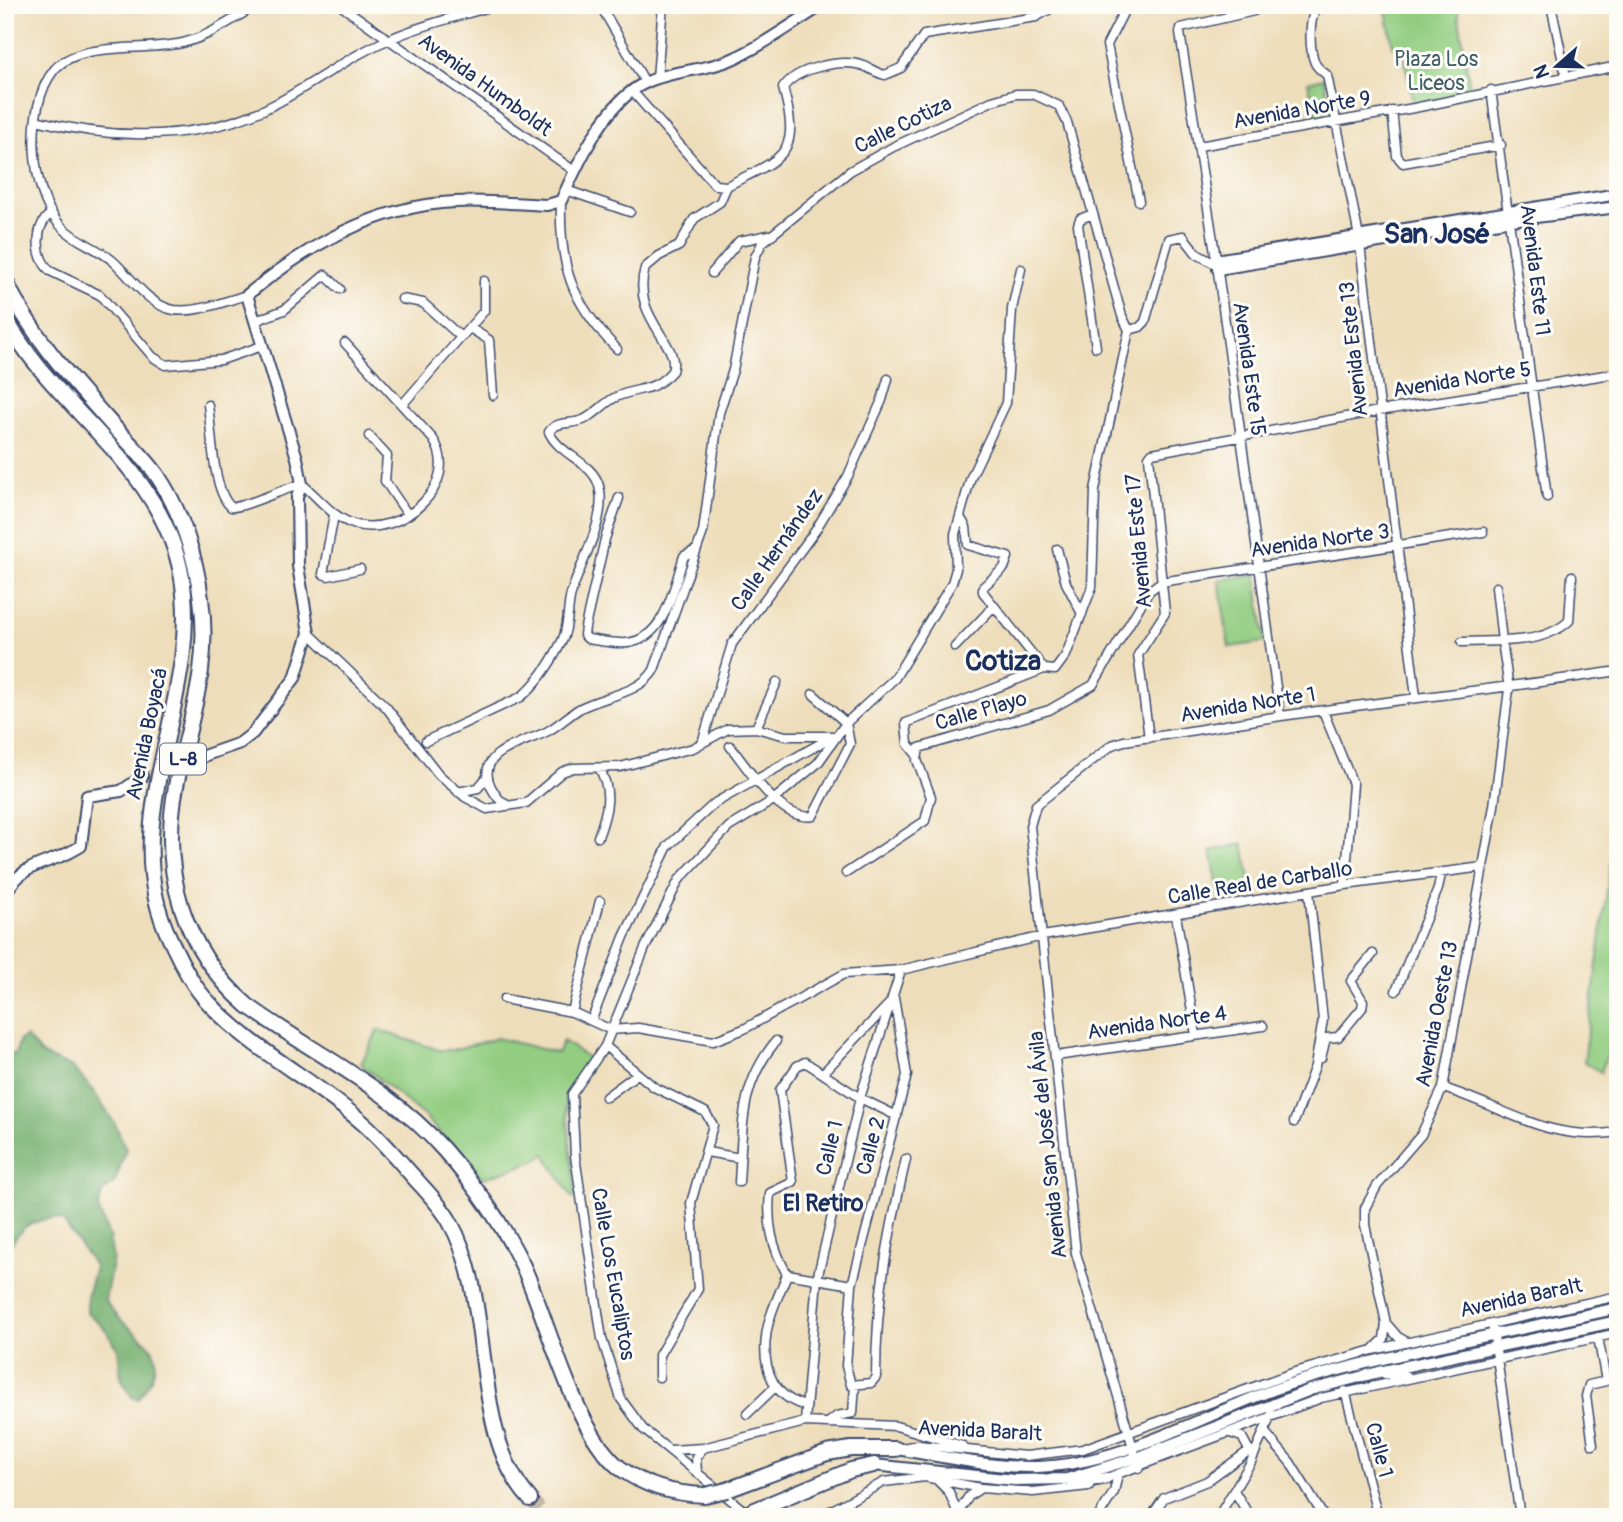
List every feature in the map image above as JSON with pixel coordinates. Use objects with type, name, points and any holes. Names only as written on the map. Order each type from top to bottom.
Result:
[{"type":"highway","name":"Avenida Boyacá","points":[[5,280],[18,308],[56,361],[155,473],[171,497],[192,556],[201,598],[204,668],[176,788],[170,845],[180,909],[192,938],[228,989],[248,1006],[377,1091],[441,1146],[462,1171],[505,1231],[542,1308],[582,1413],[607,1454],[620,1467],[651,1485],[679,1493],[705,1495],[727,1490],[827,1453],[851,1449],[896,1449]]},
{"type":"highway","name":"Avenida Boyacá","points":[[5,317],[42,370],[117,451],[146,489],[169,537],[181,577],[186,626],[185,648],[153,807],[150,865],[167,934],[186,972],[209,1003],[243,1033],[364,1124],[450,1222],[466,1265],[480,1320],[488,1391],[496,1431],[514,1476],[530,1499]]},
{"type":"highway","points":[[738,1517],[756,1512],[851,1469],[874,1465]]},
{"type":"main road","points":[[191,765],[206,755],[240,743],[254,733],[292,684],[309,633],[298,566],[297,497],[302,484],[289,426],[247,295],[305,250],[342,231],[379,218],[453,202],[547,205],[561,201],[573,170],[610,114],[632,91],[657,78],[697,71],[730,60],[823,5]]},
{"type":"main road","points":[[1217,265],[1618,194]]},
{"type":"main road","points":[[1510,215],[1618,207]]},
{"type":"main road","points":[[5,894],[17,875],[29,867],[64,856],[81,846],[87,796],[121,791],[142,777]]},
{"type":"main road","name":"Avenida Baralt","points":[[896,1449],[981,1463],[1040,1467],[1136,1458],[1226,1408],[1311,1378],[1496,1347],[1618,1308]]},
{"type":"main road","name":"Avenida Baralt","points":[[874,1465],[1014,1480],[1067,1479],[1136,1458],[1285,1398],[1379,1372],[1618,1321]]},
{"type":"main road","points":[[1379,1372],[1406,1377]]},
{"type":"main road","points":[[1067,1479],[1079,1483],[1113,1476]]},
{"type":"street","points":[[247,295],[193,310],[173,310],[144,293],[110,258],[66,231],[51,213],[34,150],[41,95],[56,69],[71,58],[102,49],[139,50],[186,42],[208,33],[257,5]]},
{"type":"street","name":"Avenida Humboldt","points":[[340,5],[573,170]]},
{"type":"street","points":[[36,120],[86,130],[145,135],[229,122],[276,104],[389,39],[496,5]]},
{"type":"street","points":[[600,5],[645,82]]},
{"type":"street","points":[[657,78],[663,5]]},
{"type":"street","points":[[632,91],[715,184],[727,186],[772,165],[785,152],[790,124],[783,88],[793,76],[843,64],[864,66],[885,75],[901,68],[924,35],[1037,18],[1057,5]]},
{"type":"street","points":[[1128,5],[1107,45],[1139,201]]},
{"type":"street","points":[[1228,5],[1230,16],[1254,11]]},
{"type":"street","name":"Avenida Este 13","points":[[1319,5],[1315,9],[1312,22],[1313,57],[1316,66],[1326,75],[1360,241],[1378,411],[1416,697]]},
{"type":"street","points":[[1551,5],[1566,76]]},
{"type":"street","name":"Avenida Este 15","points":[[1230,16],[1181,28],[1261,568],[1280,716]]},
{"type":"street","name":"Avenida Norte 9","points":[[1199,146],[1618,66]]},
{"type":"street","name":"Avenida Este 11","points":[[1491,90],[1501,145],[1547,497]]},
{"type":"street","name":"Calle Cotiza","points":[[487,776],[489,764],[503,751],[547,732],[580,708],[650,678],[702,532],[719,413],[733,370],[753,265],[762,243],[850,171],[992,101],[1016,94],[1033,94],[1059,106],[1066,122],[1122,316],[1129,330]]},
{"type":"street","points":[[1392,111],[1397,156],[1403,163],[1501,145]]},
{"type":"street","points":[[426,741],[521,697],[532,688],[563,640],[571,594],[594,533],[600,492],[592,473],[553,442],[549,432],[557,424],[580,422],[592,416],[620,395],[651,389],[672,371],[674,358],[647,313],[642,287],[645,268],[659,256],[679,246],[694,219],[720,202],[727,186]]},
{"type":"street","points":[[566,190],[631,212]]},
{"type":"street","points":[[561,201],[564,261],[570,285],[583,310],[617,349]]},
{"type":"street","points":[[51,213],[45,218],[38,242],[43,265],[100,295],[159,362],[174,365],[221,360],[262,346]]},
{"type":"street","points":[[1093,214],[1080,219],[1078,225],[1096,347]]},
{"type":"street","points":[[712,273],[739,241],[772,234]]},
{"type":"street","points":[[916,754],[908,744],[906,723],[1044,669],[1055,670],[1066,655],[1092,587],[1095,490],[1129,330],[1140,327],[1145,322],[1169,239],[1183,236],[1197,254],[1217,265]]},
{"type":"street","points":[[592,1019],[624,937],[665,850],[715,803],[835,736],[895,678],[952,583],[956,569],[955,534],[971,477],[1006,403],[1012,309],[1021,269]]},
{"type":"street","points":[[255,321],[284,310],[326,275],[340,289]]},
{"type":"street","points":[[402,405],[486,305],[484,281]]},
{"type":"street","points":[[402,299],[423,303],[461,337]]},
{"type":"street","points":[[470,327],[489,340],[493,395]]},
{"type":"street","points":[[208,405],[217,474],[226,502],[231,507],[245,506],[265,495],[302,484],[334,515],[365,526],[408,515],[430,496],[438,481],[443,456],[433,439],[345,343]]},
{"type":"street","name":"Avenida Norte 5","points":[[1149,457],[1155,451],[1241,435],[1618,373]]},
{"type":"street","name":"Calle Hernández","points":[[702,743],[732,644],[816,531],[848,476],[883,400],[888,379]]},
{"type":"street","points":[[369,436],[387,456],[385,481],[408,515]]},
{"type":"street","name":"Avenida Este 17","points":[[1149,457],[1166,613],[1138,655],[1149,738]]},
{"type":"street","points":[[619,498],[584,627],[584,635],[588,639],[628,643],[648,635],[663,616],[684,556],[696,550]]},
{"type":"street","points":[[334,515],[323,573],[328,576],[360,569]]},
{"type":"street","points":[[960,517],[965,523],[968,545],[1008,558],[1004,568],[982,589],[1044,669]]},
{"type":"street","name":"Avenida Norte 3","points":[[1161,582],[1483,532]]},
{"type":"street","points":[[1057,548],[1066,583],[1082,614]]},
{"type":"street","points":[[1462,642],[1538,637],[1558,631],[1569,621],[1572,576]]},
{"type":"street","name":"Calle Playo","points":[[846,873],[925,821],[931,797],[916,754],[926,745],[1049,710],[1093,685],[1149,591],[1161,582]]},
{"type":"street","name":"Avenida Oeste 13","points":[[1386,1323],[1365,1225],[1365,1208],[1377,1186],[1422,1135],[1443,1088],[1483,867],[1509,689],[1496,587]]},
{"type":"street","points":[[955,647],[994,606]]},
{"type":"street","points":[[309,633],[386,707],[434,770],[458,792],[482,808],[526,803],[562,772],[573,768],[620,768],[693,748],[728,729],[756,728],[786,736],[835,736]]},
{"type":"street","name":"Avenida Norte 1","points":[[1043,936],[1030,826],[1036,805],[1112,745],[1280,716],[1416,697],[1509,689],[1618,671]]},
{"type":"street","points":[[756,728],[777,681]]},
{"type":"street","points":[[730,746],[772,801],[807,817],[813,816],[845,759],[850,744],[846,723],[813,694]]},
{"type":"street","points":[[1323,711],[1353,783],[1345,885]]},
{"type":"street","name":"Calle Los Eucaliptos","points":[[756,1512],[643,1429],[621,1399],[602,1339],[575,1156],[572,1099],[605,1045],[645,948],[679,880],[729,827],[772,801],[818,763],[835,736]]},
{"type":"street","points":[[598,837],[608,797],[606,778],[599,768]]},
{"type":"street","points":[[458,792],[478,788],[487,776],[498,799],[509,806]]},
{"type":"street","name":"Calle Real de Carballo","points":[[611,1030],[638,1028],[719,1040],[844,974],[901,970],[1043,936],[1345,885],[1483,867]]},
{"type":"street","points":[[1396,991],[1438,889],[1441,874]]},
{"type":"street","points":[[1294,1122],[1315,1066],[1323,1020],[1309,891]]},
{"type":"street","points":[[572,1012],[600,901]]},
{"type":"street","points":[[1176,915],[1196,1035]]},
{"type":"street","name":"Avenida San José del Ávila","points":[[1043,936],[1076,1253],[1136,1458]]},
{"type":"street","points":[[1315,1066],[1322,1056],[1326,1038],[1338,1037],[1362,1007],[1363,1002],[1351,981],[1373,954]]},
{"type":"street","name":"Calle 1","points":[[805,1422],[817,1279],[860,1098],[901,970]]},
{"type":"street","points":[[823,1073],[894,998]]},
{"type":"street","name":"Calle 2","points":[[853,1385],[846,1366],[852,1285],[907,1075],[894,998]]},
{"type":"street","points":[[504,999],[572,1012],[611,1030]]},
{"type":"street","name":"Avenida Norte 4","points":[[1056,1056],[1263,1026]]},
{"type":"street","points":[[738,1182],[748,1088],[758,1066],[776,1041]]},
{"type":"street","points":[[605,1045],[654,1087],[705,1112],[713,1125],[691,1203],[698,1289],[659,1355],[659,1377]]},
{"type":"street","points":[[806,1406],[792,1402],[774,1388],[766,1337],[787,1273],[770,1234],[770,1193],[793,1182],[780,1090],[797,1066],[805,1062],[860,1098],[897,1116]]},
{"type":"street","points":[[606,1097],[637,1074]]},
{"type":"street","points":[[1443,1088],[1545,1128],[1578,1133],[1618,1131],[1616,1089]]},
{"type":"street","points":[[707,1152],[740,1158]]},
{"type":"street","points":[[828,1423],[837,1416],[853,1413],[853,1385],[871,1383],[876,1377],[876,1318],[883,1263],[906,1159]]},
{"type":"street","points":[[787,1273],[852,1285]]},
{"type":"street","name":"Avenida Baralt","points":[[896,1449],[918,1445],[1045,1455],[1083,1449],[1128,1435],[1253,1386],[1373,1350],[1618,1296]]},
{"type":"street","points":[[1386,1323],[1398,1337],[1408,1342]]},
{"type":"street","points":[[1373,1350],[1384,1339],[1386,1323]]},
{"type":"street","points":[[1492,1324],[1520,1517]]},
{"type":"street","name":"Avenida Baralt","points":[[819,1517],[876,1484],[925,1477],[981,1488],[1051,1492],[1088,1486],[1113,1476],[1136,1458],[1227,1433],[1271,1415],[1345,1391],[1406,1377],[1496,1347],[1618,1333]]},
{"type":"street","points":[[1593,1445],[1586,1395],[1589,1385],[1606,1381],[1598,1337]]},
{"type":"street","points":[[747,1414],[774,1388]]},
{"type":"street","name":"Calle 1","points":[[1345,1391],[1378,1517]]},
{"type":"street","points":[[1218,1517],[1251,1462],[1271,1415]]},
{"type":"street","points":[[671,1450],[704,1448],[805,1422],[896,1426],[979,1451]]},
{"type":"street","points":[[1264,1431],[1290,1462],[1324,1517]]},
{"type":"street","points":[[1227,1433],[1242,1437],[1250,1450],[1251,1462]]},
{"type":"street","points":[[698,1472],[696,1457],[704,1448]]},
{"type":"street","points":[[1151,1517],[1164,1498],[1207,1481],[1250,1450]]},
{"type":"street","points":[[1098,1517],[1114,1492],[1113,1476]]},
{"type":"street","points":[[925,1477],[944,1486],[958,1515]]},
{"type":"street","points":[[958,1515],[969,1496],[981,1488]]},
{"type":"street","points":[[1234,1492],[1250,1517]]},
{"type":"green space","name":"Plaza Los Liceos","points":[[1385,5],[1457,5],[1471,95],[1414,108],[1402,46],[1393,47]]},
{"type":"green space","points":[[1324,78],[1332,113],[1316,117],[1308,82]]},
{"type":"green space","points":[[1256,574],[1265,642],[1229,647],[1219,580]]},
{"type":"green space","points":[[1243,844],[1254,896],[1221,903],[1211,851]]},
{"type":"green space","points":[[1612,853],[1618,853],[1618,1024],[1601,1072],[1584,1062]]},
{"type":"green space","points":[[378,1030],[439,1050],[452,1050],[497,1038],[557,1053],[563,1041],[590,1059],[565,1096],[576,1197],[572,1197],[545,1154],[535,1161],[483,1178],[424,1116],[361,1064]]},
{"type":"green space","points":[[26,1037],[42,1055],[73,1068],[91,1088],[115,1124],[126,1149],[115,1182],[102,1193],[98,1208],[109,1236],[113,1258],[105,1300],[116,1315],[148,1344],[154,1353],[155,1365],[151,1379],[138,1399],[132,1397],[121,1378],[118,1349],[106,1330],[87,1312],[87,1296],[95,1267],[63,1221],[53,1218],[25,1227],[5,1252],[5,1054],[15,1054],[20,1040]]},
{"type":"waterway","points":[[1611,1517],[1618,1507]]},
{"type":"tunnel","points":[[142,777],[185,766]]},
{"type":"tunnel","points":[[530,1499],[547,1517]]},
{"type":"district","name":"San José","points":[[1437,234]]},
{"type":"district","name":"Cotiza","points":[[1003,661]]},
{"type":"district","name":"El Retiro","points":[[823,1203]]}]
